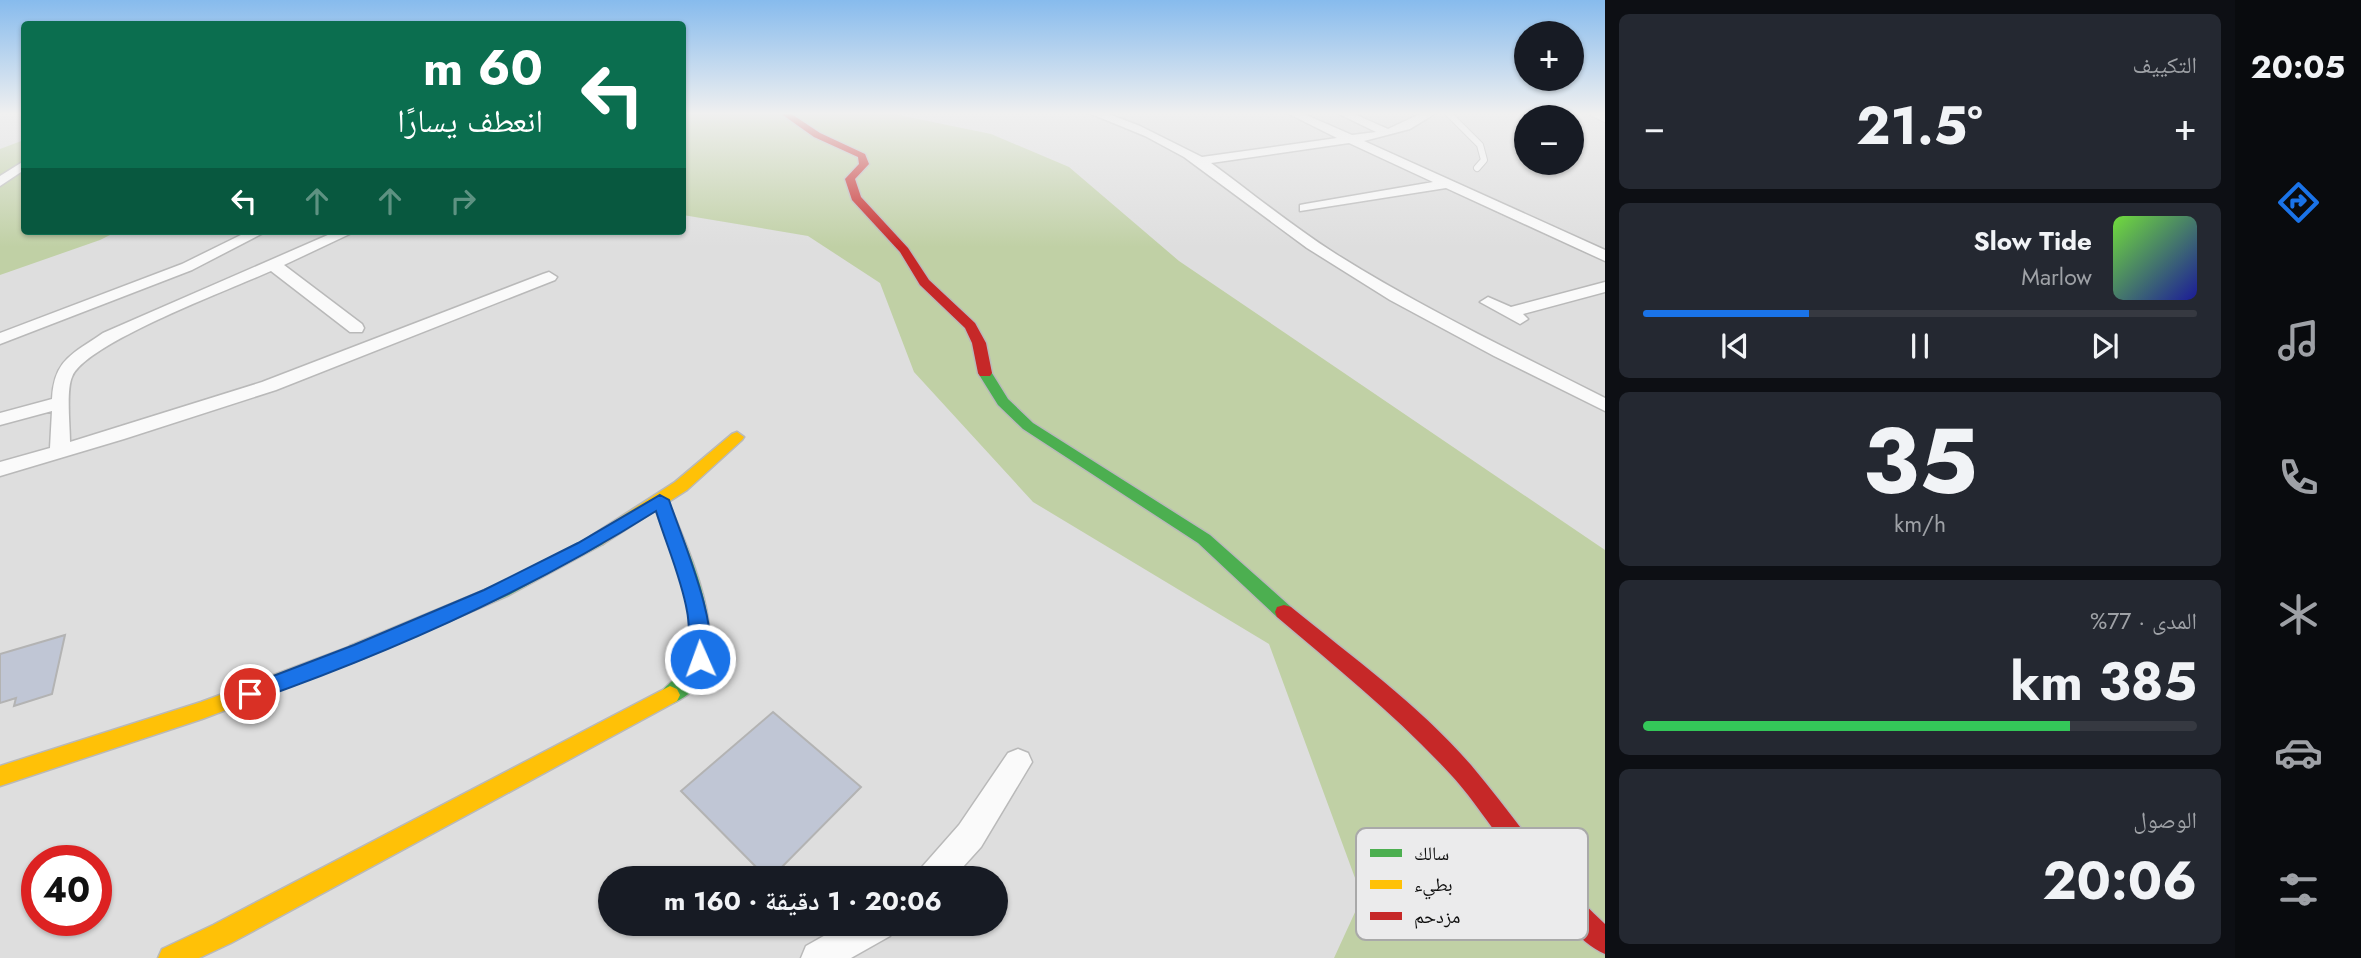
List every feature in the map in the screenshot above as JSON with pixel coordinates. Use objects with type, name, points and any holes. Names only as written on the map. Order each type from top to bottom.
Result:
[{"type":"street","points":[[862,158],[864,164],[850,178],[853,191],[878,225],[905,251],[928,287],[970,324],[979,341],[984,370],[990,384],[1012,413],[1219,551],[1294,621],[1409,718],[1462,771],[1507,828]]},
{"type":"street","points":[[1193,158],[1287,228],[1370,281],[1466,335],[1605,405]]},
{"type":"street","points":[[1199,161],[1223,158]]},
{"type":"street","points":[[1389,158],[1605,256]]},
{"type":"street","points":[[0,182],[21,167]]},
{"type":"street","points":[[1318,216],[1298,204],[1446,184]]},
{"type":"street","points":[[0,339],[176,271],[252,235]]},
{"type":"street","points":[[60,452],[62,378],[66,370],[95,344],[340,235]]},
{"type":"street","points":[[272,264],[356,328]]},
{"type":"street","points":[[0,469],[269,386],[549,277]]},
{"type":"street","points":[[1509,313],[1605,287]]},
{"type":"street","points":[[1488,302],[1528,323]]},
{"type":"street","points":[[0,419],[60,403]]},
{"type":"street","points":[[0,776],[227,703],[428,623],[584,548],[660,500],[737,437]]},
{"type":"street","points":[[171,958],[222,934],[652,705],[687,681],[700,659],[701,639],[696,608],[660,500]]},
{"type":"street","points":[[944,866],[970,836],[1018,762]]},
{"type":"street","points":[[1588,925],[1605,941]]},
{"type":"street","points":[[818,958],[857,936]]},
{"type":"lane","points":[[1477,168],[1484,158]]},
{"type":"green space","points":[[0,158],[21,158],[21,235],[110,235],[0,275]]},
{"type":"green space","points":[[686,158],[1047,158],[1069,167],[1179,261],[1605,550],[1605,958],[1334,958],[1356,910],[1356,940],[1588,940],[1588,828],[1356,828],[1356,881],[1269,644],[1033,502],[914,372],[880,283],[808,236],[686,216]]},
{"type":"building","points":[[65,635],[52,694],[14,706],[16,698],[0,703],[0,654]]},
{"type":"building","points":[[773,712],[861,787],[783,866],[755,866],[681,791]]},
{"type":"traffic: fast","points":[[985,373],[1003,402],[1028,426],[1204,539],[1284,612]]},
{"type":"traffic: fast","points":[[660,501],[690,582],[700,627],[701,647],[696,668],[670,695]]},
{"type":"traffic: fast","points":[[357,652],[503,590],[597,540]]},
{"type":"traffic: slow","points":[[597,540],[681,486],[737,437]]},
{"type":"traffic: slow","points":[[0,776],[202,710],[357,652]]},
{"type":"traffic: slow","points":[[171,958],[222,934],[670,695]]},
{"type":"traffic: jam","points":[[862,158],[864,164],[850,179],[856,198],[904,250],[924,282],[971,326],[979,343],[985,373]]},
{"type":"traffic: jam","points":[[1284,612],[1410,718],[1462,771],[1507,828]]},
{"type":"traffic: jam","points":[[1588,925],[1605,941]]},
{"type":"route","points":[[250,694],[361,651],[491,595],[618,529],[660,500],[696,608],[701,639],[700,659]]}]
